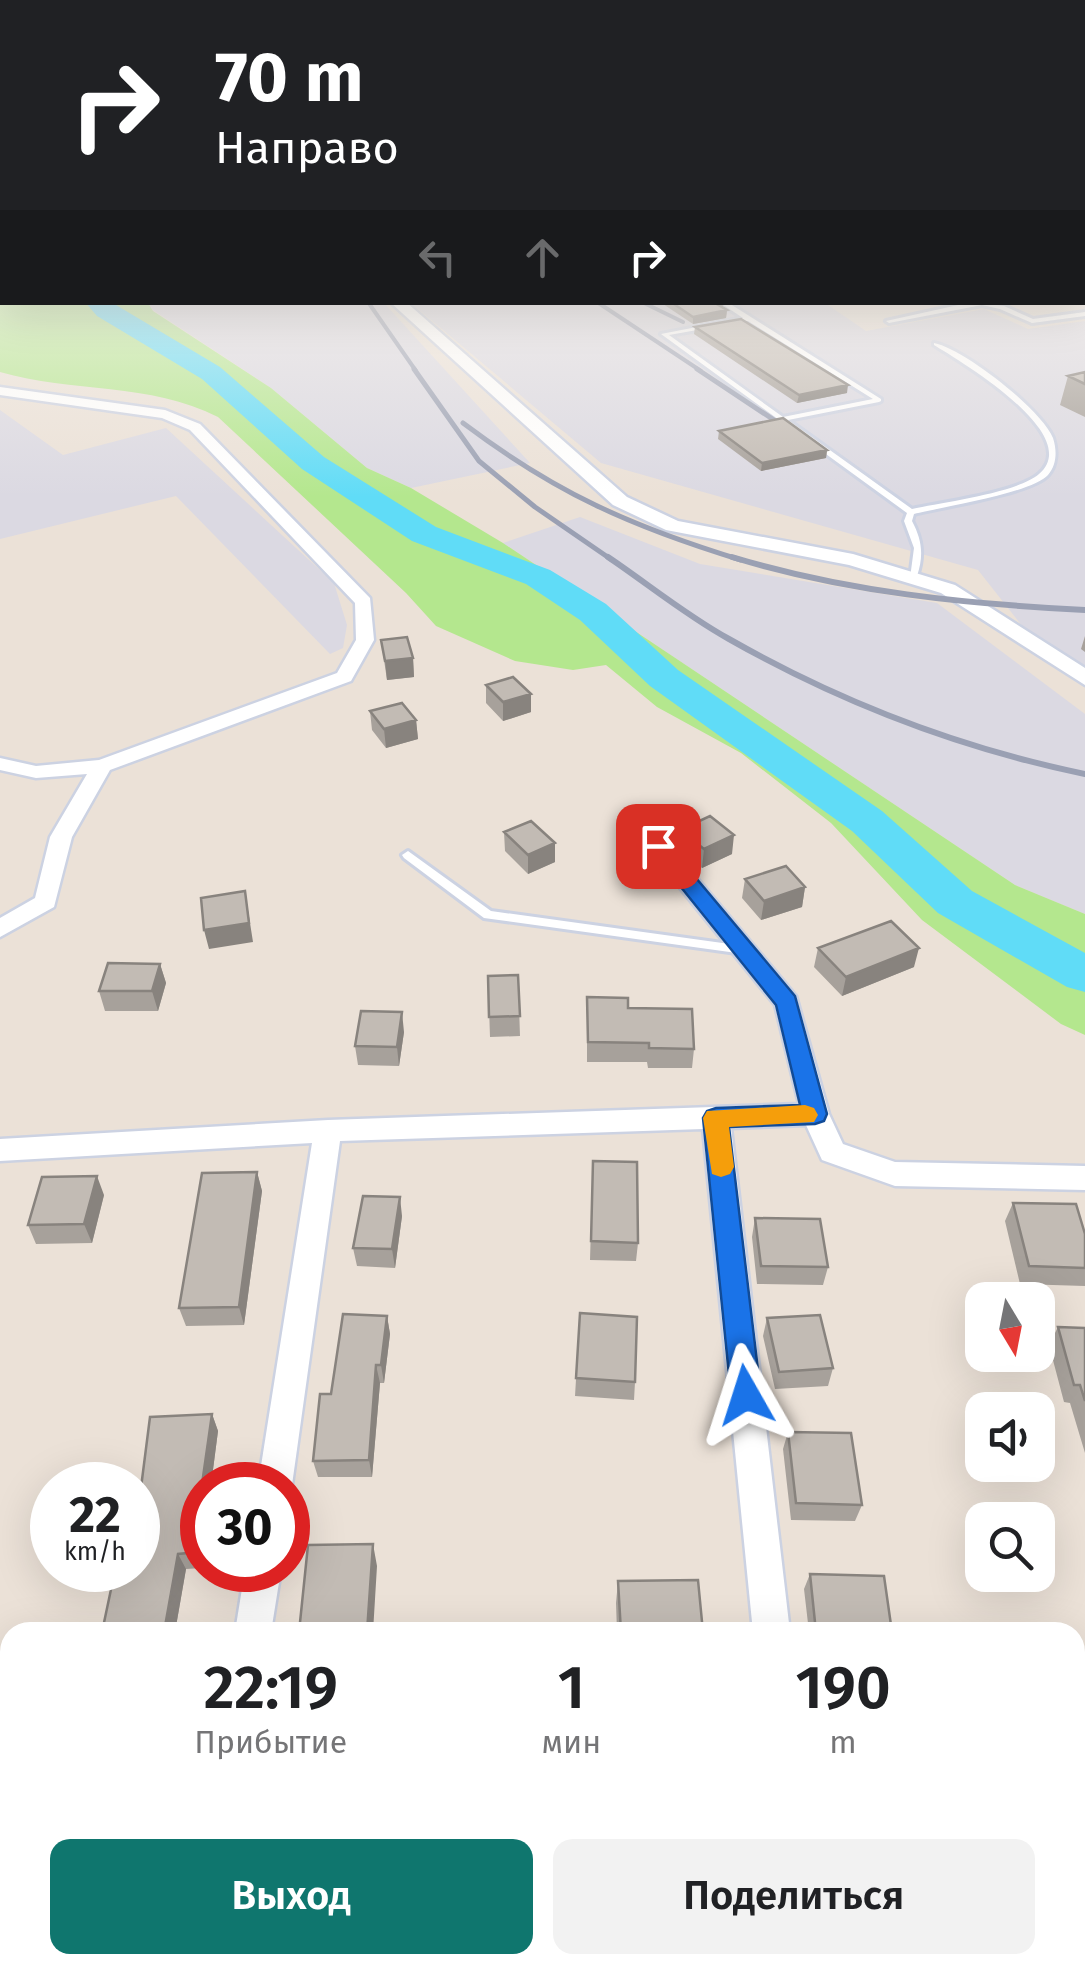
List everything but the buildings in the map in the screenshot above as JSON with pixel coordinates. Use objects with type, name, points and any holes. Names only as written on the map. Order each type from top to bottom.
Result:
[{"type":"street","points":[[410,313],[620,501],[674,526],[853,560],[948,588],[1085,678]]},
{"type":"street","points":[[0,391],[165,414],[194,427],[364,602],[365,640],[344,677],[102,766],[36,772],[0,764]]},
{"type":"street","points":[[0,929],[46,902],[60,837],[102,766]]},
{"type":"street","points":[[658,846],[786,1002],[815,1114],[832,1152],[895,1174],[1085,1178]]},
{"type":"street","points":[[0,1150],[328,1132],[815,1114]]},
{"type":"street","points":[[716,1118],[771,1622]]},
{"type":"street","points":[[278,1462],[328,1132]]},
{"type":"street","points":[[254,1622],[259,1592]]},
{"type":"lane","points":[[740,313],[879,400],[783,419]]},
{"type":"lane","points":[[889,321],[933,313]]},
{"type":"lane","points":[[1011,313],[1032,320],[1085,314]]},
{"type":"lane","points":[[749,319],[664,334],[911,512],[1014,487],[1045,474],[1056,464],[1060,432]]},
{"type":"lane","points":[[936,344],[1038,404],[1050,418]]},
{"type":"lane","points":[[911,512],[908,521],[919,540],[920,554],[913,576]]},
{"type":"lane","points":[[408,855],[488,916],[746,950]]},
{"type":"shaded area","points":[[158,313],[393,313],[530,463],[411,488],[367,468],[271,388]]},
{"type":"shaded area","points":[[423,313],[840,313],[866,331],[962,313],[993,313],[1028,329],[1085,321],[1085,669],[1030,636],[978,570],[601,463]]},
{"type":"shaded area","points":[[0,410],[63,455],[166,428],[334,583],[347,625],[343,648],[330,654],[176,496],[0,539]]},
{"type":"shaded area","points":[[580,517],[700,564],[937,603],[1085,714],[1085,914],[1015,885],[503,543]]},
{"type":"green space","points":[[0,313],[156,313],[271,388],[367,468],[411,488],[503,543],[1015,885],[1085,914],[1085,1035],[1061,1024],[922,920],[831,823],[741,753],[657,707],[606,665],[573,670],[515,661],[436,626],[406,593],[218,417],[165,398],[0,372]]},
{"type":"waterway","points":[[110,313],[211,373],[313,463],[424,534],[538,577],[593,612],[664,678],[867,821],[955,902],[1085,975]]},
{"type":"railway","points":[[376,313],[416,371]]},
{"type":"railway","points":[[614,313],[701,371]]},
{"type":"railway","points":[[665,313],[683,322]]},
{"type":"railway","points":[[414,369],[479,461],[535,507],[612,560]]},
{"type":"railway","points":[[697,369],[774,420]]},
{"type":"railway","points":[[463,423],[530,469],[595,505],[733,557]]},
{"type":"railway","points":[[608,557],[713,630],[857,703],[992,751],[1085,774]]},
{"type":"railway","points":[[733,557],[863,588],[1085,610]]},
{"type":"railway","points":[[733,557],[741,560]]},
{"type":"slow traffic","points":[[721,1167],[716,1118],[805,1115]]},
{"type":"route","points":[[658,846],[786,1002],[815,1114],[716,1118],[746,1395]]}]
